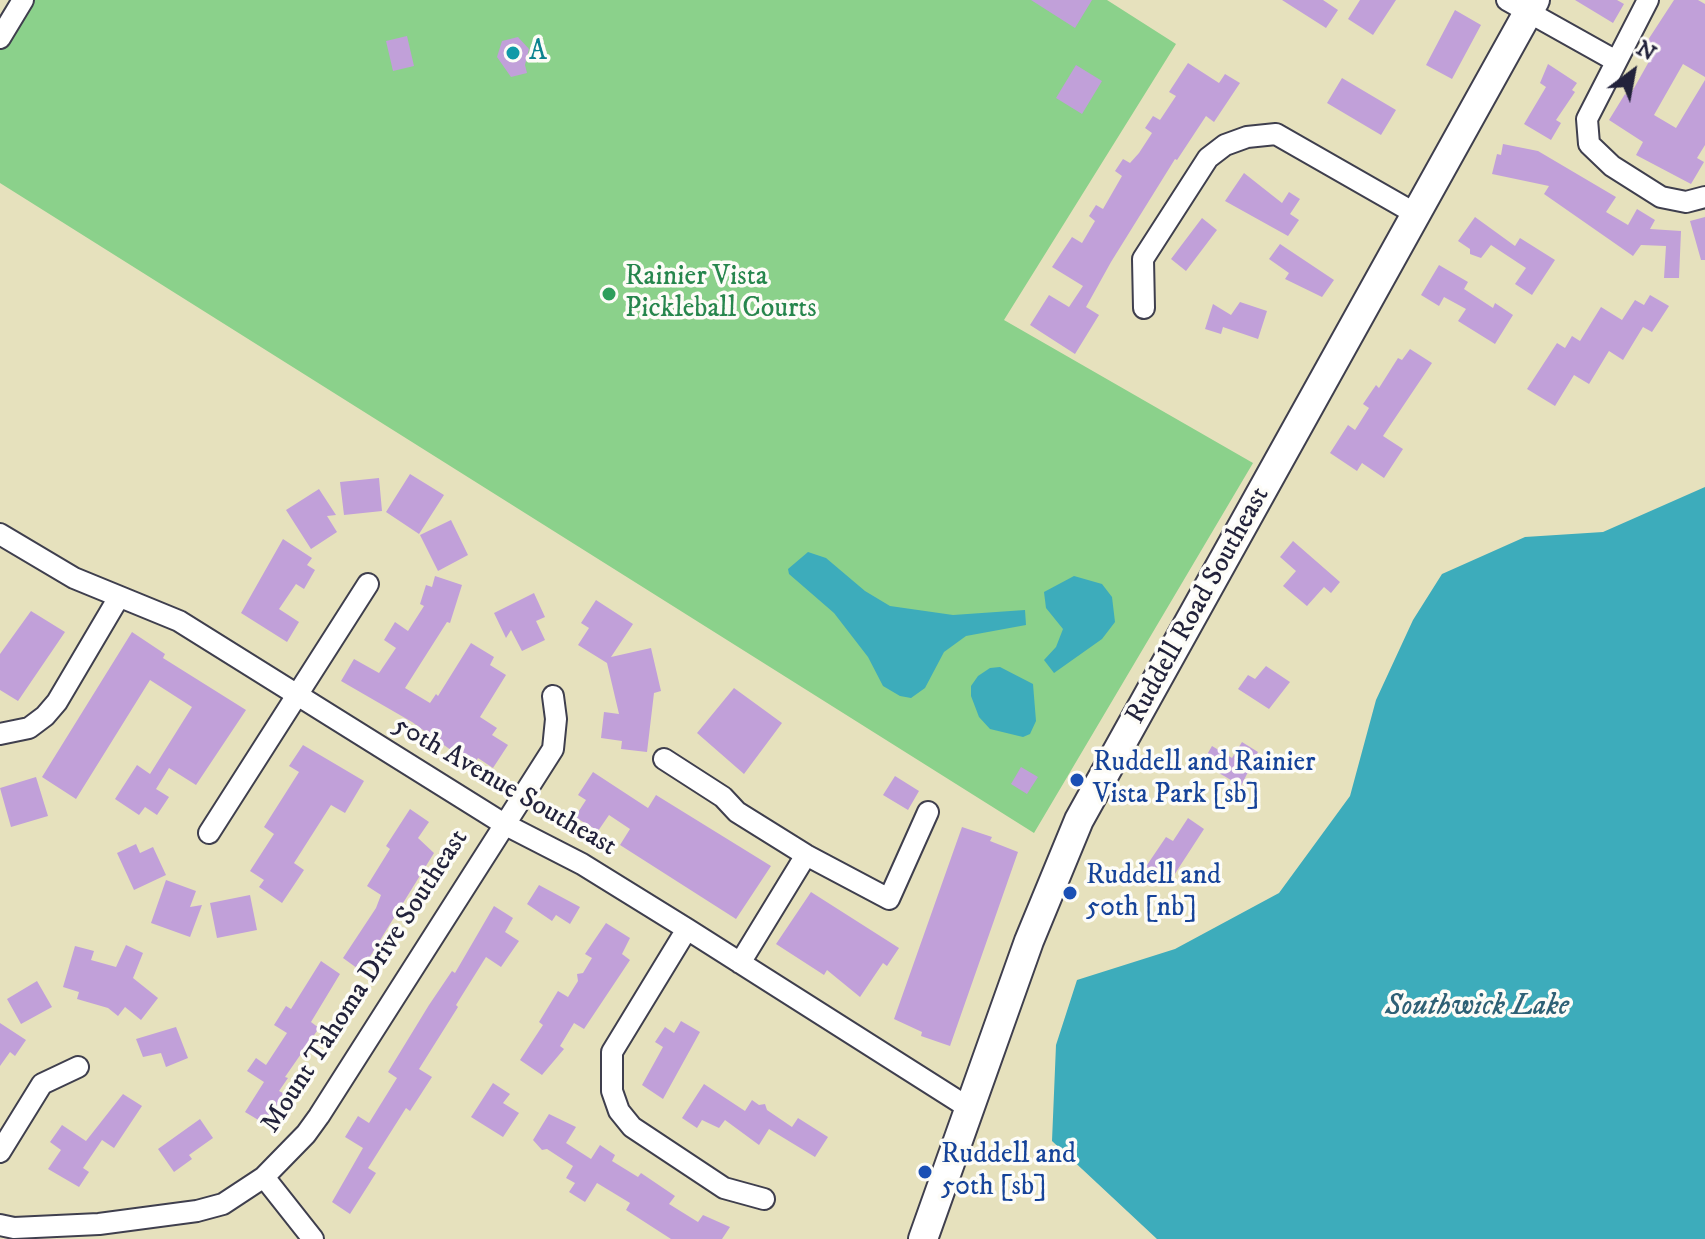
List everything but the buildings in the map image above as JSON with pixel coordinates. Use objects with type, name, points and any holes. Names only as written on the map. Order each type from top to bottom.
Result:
[{"type":"main road","name":"Ruddell Road Southeast","points":[[923,1239],[1040,913],[1079,820],[1416,214],[1523,4]]},
{"type":"street","points":[[0,38],[23,0]]},
{"type":"street","points":[[1648,0],[1587,119],[1589,144],[1612,166],[1661,197],[1686,202],[1705,197]]},
{"type":"street","points":[[1523,4],[1616,61]]},
{"type":"street","points":[[1144,308],[1143,259],[1208,158],[1225,145],[1247,137],[1276,134],[1416,214]]},
{"type":"street","name":"50th Avenue Southeast","points":[[0,534],[74,578],[179,621],[504,824],[582,864],[969,1108]]},
{"type":"street","points":[[209,833],[368,584]]},
{"type":"street","points":[[0,734],[29,728],[51,709],[119,597]]},
{"type":"street","name":"Mount Tahoma Drive Southeast","points":[[0,1225],[100,1232],[223,1204],[264,1177],[319,1116],[553,749],[556,719],[553,696]]},
{"type":"street","points":[[664,759],[723,797],[737,812],[806,855],[889,899],[928,812]]},
{"type":"street","points":[[740,963],[806,855]]},
{"type":"street","points":[[687,929],[612,1052],[612,1091],[619,1111],[632,1127],[724,1188],[764,1199]]},
{"type":"street","points":[[0,1152],[42,1084],[78,1067]]},
{"type":"street","points":[[264,1177],[313,1239]]},
{"type":"green space","points":[[31,0],[1107,0],[1176,44],[1004,320],[1253,463],[1034,833],[0,183],[0,46]]},
{"type":"water","name":"Southwick Lake","points":[[1705,487],[1705,1239],[1157,1239],[1052,1141],[1056,1045],[1077,980],[1175,949],[1279,893],[1350,796],[1376,700],[1413,620],[1442,574],[1525,537],[1603,532]]},
{"type":"water","points":[[808,552],[826,558],[865,591],[890,606],[953,615],[1025,610],[1026,625],[966,636],[944,652],[925,688],[911,698],[900,696],[883,686],[868,657],[834,613],[789,574],[788,569]]},
{"type":"water","points":[[1074,576],[1102,584],[1112,597],[1115,622],[1102,639],[1054,673],[1044,660],[1056,647],[1063,629],[1046,608],[1044,592]]},
{"type":"water","points":[[1000,667],[1033,684],[1036,721],[1030,734],[1023,737],[990,729],[979,717],[971,696],[971,686],[978,676],[990,668]]},
{"type":"place","name":"A","points":[[513,53]]},
{"type":"place","name":"Rainier Vista Pickleball Courts","points":[[609,294]]},
{"type":"place","name":"Ruddell and Rainier Vista Park [sb]","points":[[1077,780]]},
{"type":"place","name":"Ruddell and 50th [nb]","points":[[1070,893]]},
{"type":"place","name":"Ruddell and 50th [sb]","points":[[925,1172]]}]
